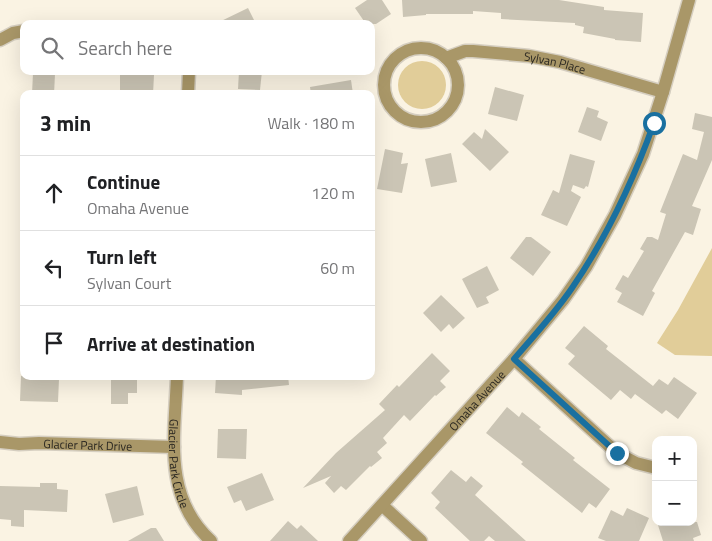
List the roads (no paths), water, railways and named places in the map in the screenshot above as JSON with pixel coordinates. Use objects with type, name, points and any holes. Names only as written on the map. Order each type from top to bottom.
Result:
[{"type":"street","name":"Omaha Avenue","points":[[349,541],[514,359],[564,300],[600,243],[638,166],[663,92],[689,0]]},
{"type":"street","points":[[0,40],[12,33],[20,32]]},
{"type":"street","points":[[423,48],[446,58],[454,68],[458,88],[454,101],[447,112],[435,119],[422,122],[409,120],[396,112],[391,106],[385,91],[386,75],[394,61],[407,52],[423,48]]},
{"type":"street","name":"Sylvan Place","points":[[446,58],[465,51],[528,56],[576,66],[663,92]]},
{"type":"street","points":[[188,90],[189,75]]},
{"type":"street","points":[[514,359],[617,453],[636,463],[652,467]]},
{"type":"street","name":"Glacier Park Circle","points":[[177,380],[174,447],[175,475],[182,499],[192,518],[211,541]]},
{"type":"street","name":"Glacier Park Drive","points":[[0,442],[9,444],[38,443],[174,447]]},
{"type":"street","points":[[382,505],[421,541]]}]
